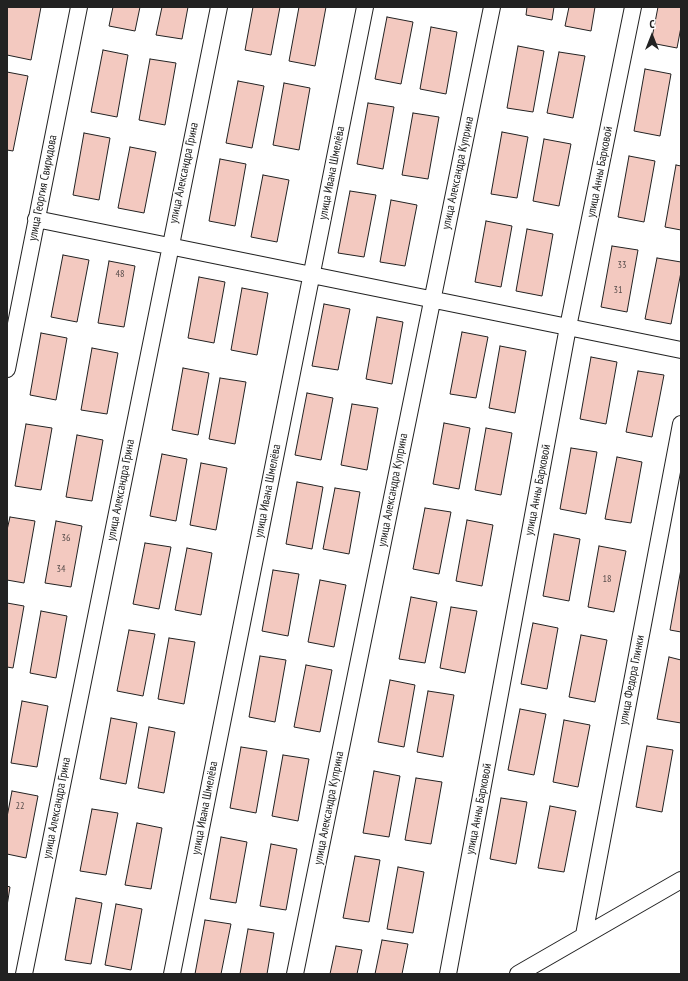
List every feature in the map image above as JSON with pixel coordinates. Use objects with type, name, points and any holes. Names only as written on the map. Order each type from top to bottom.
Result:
[{"type":"street","name":"улица Георгия Свиридова","points":[[7,369],[79,7]]},
{"type":"street","name":"улица Александра Грина","points":[[24,974],[218,7]]},
{"type":"street","name":"улица Ивана Шмелёва","points":[[172,974],[365,7]]},
{"type":"street","name":"улица Александра Куприна","points":[[295,974],[492,7]]},
{"type":"street","name":"улица Анны Барковой","points":[[448,974],[568,327],[633,7]]},
{"type":"street","points":[[36,218],[681,350]]},
{"type":"street","name":"улица Федора Глинки","points":[[584,935],[681,424]]},
{"type":"street","points":[[518,974],[681,880]]},
{"type":"building","points":[[7,7],[41,7],[31,60],[7,55]]},
{"type":"building","points":[[113,7],[140,7],[135,31],[109,26]]},
{"type":"building","points":[[162,7],[188,7],[182,39],[156,35]]},
{"type":"building","points":[[253,7],[280,7],[271,55],[245,50]]},
{"type":"building","points":[[299,7],[326,7],[315,66],[289,61]]},
{"type":"building","points":[[527,7],[554,7],[552,20],[526,15]]},
{"type":"building","points":[[569,7],[595,7],[591,31],[565,26]]},
{"type":"building","points":[[658,7],[681,7],[681,27],[677,48],[651,43]]},
{"type":"building","points":[[387,17],[413,22],[401,84],[375,79]]},
{"type":"building","points":[[431,27],[457,32],[446,94],[420,89]]},
{"type":"building","points":[[518,46],[544,51],[533,112],[507,108]]},
{"type":"building","points":[[103,50],[128,55],[117,117],[91,112]]},
{"type":"building","points":[[559,52],[585,56],[573,118],[547,113]]},
{"type":"building","points":[[150,59],[176,63],[165,125],[139,120]]},
{"type":"building","points":[[645,69],[671,74],[660,136],[634,131]]},
{"type":"building","points":[[7,72],[28,76],[13,151],[7,150]]},
{"type":"building","points":[[238,81],[264,86],[252,148],[226,143]]},
{"type":"building","points":[[284,83],[310,88],[299,150],[273,145]]},
{"type":"building","points":[[368,103],[394,107],[383,169],[357,164]]},
{"type":"building","points":[[413,113],[439,117],[428,179],[402,175]]},
{"type":"building","points":[[502,132],[528,137],[517,198],[491,194]]},
{"type":"building","points":[[84,133],[110,138],[99,200],[73,195]]},
{"type":"building","points":[[544,139],[571,144],[559,206],[533,201]]},
{"type":"building","points":[[130,147],[156,152],[144,213],[118,208]]},
{"type":"building","points":[[629,156],[655,161],[644,222],[618,217]]},
{"type":"building","points":[[220,159],[246,164],[235,226],[209,221]]},
{"type":"building","points":[[676,165],[681,166],[681,230],[665,227]]},
{"type":"building","points":[[263,175],[289,180],[277,242],[251,237]]},
{"type":"building","points":[[350,191],[376,195],[364,257],[338,253]]},
{"type":"building","points":[[391,200],[417,205],[405,266],[380,262]]},
{"type":"building","points":[[486,221],[512,226],[501,287],[475,282]]},
{"type":"building","points":[[527,229],[553,234],[542,296],[516,291]]},
{"type":"building","points":[[612,246],[638,250],[627,312],[601,307]]},
{"type":"building","points":[[63,255],[89,260],[77,322],[51,317]]},
{"type":"building","points":[[657,258],[681,262],[681,272],[671,324],[645,319]]},
{"type":"building","points":[[109,261],[135,266],[124,327],[98,323]]},
{"type":"building","points":[[199,277],[225,282],[214,343],[188,338]]},
{"type":"building","points":[[242,288],[268,293],[257,355],[231,350]]},
{"type":"building","points":[[324,304],[350,309],[338,370],[312,366]]},
{"type":"building","points":[[377,317],[403,322],[392,384],[366,379]]},
{"type":"building","points":[[462,332],[488,337],[476,398],[450,394]]},
{"type":"building","points":[[41,333],[67,338],[56,400],[30,395]]},
{"type":"building","points":[[500,346],[526,351],[515,413],[489,408]]},
{"type":"building","points":[[92,348],[118,353],[107,414],[81,410]]},
{"type":"building","points":[[591,357],[617,362],[606,424],[580,419]]},
{"type":"building","points":[[183,368],[209,373],[198,435],[172,430]]},
{"type":"building","points":[[638,371],[664,375],[652,437],[626,432]]},
{"type":"building","points":[[220,378],[246,382],[235,444],[209,439]]},
{"type":"building","points":[[307,393],[333,398],[321,460],[295,455]]},
{"type":"building","points":[[352,404],[378,408],[367,470],[341,465]]},
{"type":"building","points":[[444,423],[470,428],[459,489],[433,484]]},
{"type":"building","points":[[26,424],[52,428],[41,490],[15,486]]},
{"type":"building","points":[[486,428],[512,433],[501,495],[475,490]]},
{"type":"building","points":[[77,435],[103,440],[92,501],[66,497]]},
{"type":"building","points":[[571,448],[597,452],[586,514],[560,509]]},
{"type":"building","points":[[162,454],[187,459],[176,521],[150,516]]},
{"type":"building","points":[[617,457],[642,462],[631,523],[605,519]]},
{"type":"building","points":[[201,463],[227,468],[216,530],[190,525]]},
{"type":"building","points":[[297,482],[323,487],[312,549],[286,544]]},
{"type":"building","points":[[335,488],[360,492],[349,554],[323,549]]},
{"type":"building","points":[[425,508],[451,512],[439,574],[413,569]]},
{"type":"building","points":[[10,517],[35,521],[24,583],[7,580],[7,530]]},
{"type":"building","points":[[467,520],[493,525],[482,586],[456,581]]},
{"type":"building","points":[[56,521],[82,526],[71,587],[45,583]]},
{"type":"building","points":[[554,534],[580,539],[569,601],[543,596]]},
{"type":"building","points":[[145,543],[171,547],[159,609],[133,604]]},
{"type":"building","points":[[599,546],[626,551],[614,612],[588,607]]},
{"type":"building","points":[[187,548],[212,553],[201,615],[175,610]]},
{"type":"building","points":[[681,569],[681,632],[670,630]]},
{"type":"building","points":[[273,570],[299,574],[288,636],[262,631]]},
{"type":"building","points":[[320,580],[346,585],[334,647],[308,642]]},
{"type":"building","points":[[411,597],[437,602],[425,663],[399,659]]},
{"type":"building","points":[[7,603],[24,606],[13,668],[7,667]]},
{"type":"building","points":[[451,607],[477,611],[465,673],[440,668]]},
{"type":"building","points":[[41,611],[67,616],[56,678],[30,673]]},
{"type":"building","points":[[533,623],[558,628],[547,689],[521,684]]},
{"type":"building","points":[[129,630],[155,634],[143,696],[117,691]]},
{"type":"building","points":[[581,635],[607,640],[595,702],[569,697]]},
{"type":"building","points":[[169,638],[195,642],[184,704],[158,699]]},
{"type":"building","points":[[260,656],[286,660],[275,722],[249,717]]},
{"type":"building","points":[[669,657],[681,660],[681,723],[657,719]]},
{"type":"building","points":[[306,665],[332,670],[320,732],[294,727]]},
{"type":"building","points":[[390,680],[415,685],[404,747],[378,742]]},
{"type":"building","points":[[428,691],[454,695],[443,757],[417,752]]},
{"type":"building","points":[[22,701],[48,706],[37,767],[11,763]]},
{"type":"building","points":[[520,709],[546,714],[534,775],[508,770]]},
{"type":"building","points":[[111,718],[137,723],[126,784],[100,779]]},
{"type":"building","points":[[564,720],[590,725],[578,787],[553,782]]},
{"type":"building","points":[[149,727],[175,732],[164,793],[138,788]]},
{"type":"building","points":[[647,746],[673,750],[662,812],[636,807]]},
{"type":"building","points":[[241,747],[267,751],[256,813],[230,808]]},
{"type":"building","points":[[283,755],[309,759],[298,821],[272,816]]},
{"type":"building","points":[[374,771],[400,776],[389,837],[363,833]]},
{"type":"building","points":[[416,778],[442,782],[431,844],[405,840]]},
{"type":"building","points":[[12,791],[38,796],[26,858],[7,854],[7,817]]},
{"type":"building","points":[[501,798],[527,802],[516,864],[490,859]]},
{"type":"building","points":[[550,806],[576,811],[564,872],[538,868]]},
{"type":"building","points":[[92,809],[118,813],[106,875],[80,871]]},
{"type":"building","points":[[137,823],[162,828],[151,889],[125,885]]},
{"type":"building","points":[[221,837],[247,842],[236,903],[210,899]]},
{"type":"building","points":[[271,844],[297,849],[286,910],[260,906]]},
{"type":"building","points":[[355,856],[380,860],[369,922],[343,918]]},
{"type":"building","points":[[398,867],[424,872],[413,933],[387,929]]},
{"type":"building","points":[[7,886],[10,887],[7,906]]},
{"type":"building","points":[[76,898],[102,903],[91,964],[65,960]]},
{"type":"building","points":[[116,904],[142,909],[131,970],[105,965]]},
{"type":"building","points":[[205,920],[231,924],[221,974],[195,974]]},
{"type":"building","points":[[248,929],[274,933],[267,974],[240,974]]},
{"type":"building","points":[[382,940],[408,944],[402,974],[375,974]]},
{"type":"building","points":[[336,946],[362,950],[357,974],[330,974]]}]
